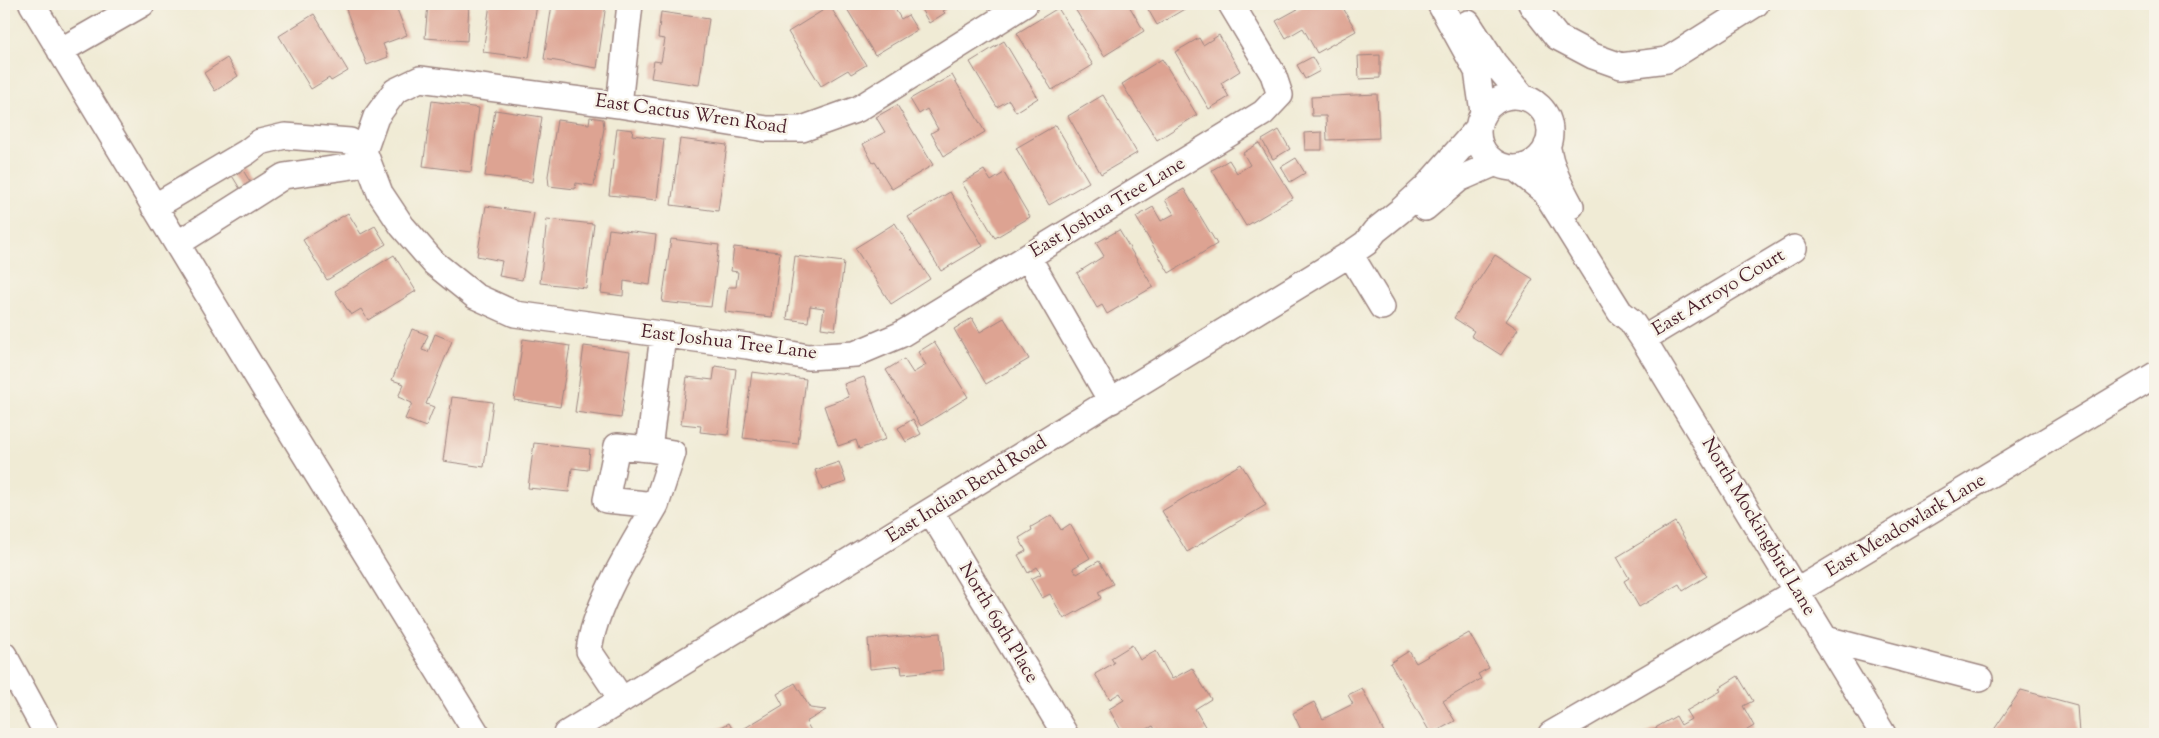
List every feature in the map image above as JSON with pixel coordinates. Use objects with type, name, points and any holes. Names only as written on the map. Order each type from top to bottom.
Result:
[{"type":"street","points":[[32,4],[154,208],[477,734]]},
{"type":"street","points":[[60,51],[142,4]]},
{"type":"street","points":[[619,105],[630,4]]},
{"type":"street","name":"East Cactus Wren Road","points":[[177,244],[284,176],[353,166],[364,151],[376,117],[396,91],[420,79],[619,105],[767,129],[802,129],[858,109],[1025,4]]},
{"type":"street","name":"East Joshua Tree Lane","points":[[364,151],[380,193],[402,226],[434,263],[475,296],[515,314],[748,346],[808,358],[855,354],[900,335],[1263,113],[1280,95],[1273,74],[1231,4]]},
{"type":"street","name":"North Mockingbird Lane","points":[[1440,4],[1477,71],[1481,120],[1478,138],[1483,149],[1545,192],[1620,312],[1637,330],[1883,734]]},
{"type":"street","name":"North Mockingbird Lane","points":[[1458,4],[1494,64],[1523,97],[1541,108],[1546,117],[1549,127],[1547,145],[1556,178],[1629,306],[1637,330]]},
{"type":"street","points":[[1531,4],[1557,37],[1593,56],[1621,66],[1667,60],[1756,4]]},
{"type":"street","points":[[1481,120],[1490,106],[1505,97],[1523,97]]},
{"type":"street","name":"East Indian Bend Road","points":[[1358,249],[1375,231],[1425,188],[1481,120]]},
{"type":"street","points":[[154,208],[247,152],[260,142],[285,136],[350,141],[364,151]]},
{"type":"street","points":[[1505,165],[1524,166],[1534,161],[1547,145]]},
{"type":"street","points":[[247,152],[268,186]]},
{"type":"street","name":"East Indian Bend Road","points":[[566,734],[1358,249],[1380,240],[1406,223],[1459,179],[1505,165]]},
{"type":"street","name":"East Arroyo Court","points":[[1637,330],[1794,248]]},
{"type":"street","points":[[1358,249],[1382,308]]},
{"type":"street","points":[[1028,257],[1111,401]]},
{"type":"street","points":[[650,450],[663,335]]},
{"type":"street","name":"East Meadowlark Lane","points":[[1551,734],[1797,591],[2155,375]]},
{"type":"street","points":[[622,700],[588,651],[590,633],[622,562],[656,505],[673,453],[617,446],[606,500],[656,505]]},
{"type":"street","name":"North 69th Place","points":[[931,512],[1065,734]]},
{"type":"street","points":[[1826,639],[1980,679]]},
{"type":"street","points":[[4,655],[47,734]]},
{"type":"building","points":[[344,4],[395,4],[407,35],[383,44],[388,57],[367,65]]},
{"type":"building","points":[[428,4],[469,4],[467,41],[425,38]]},
{"type":"building","points":[[490,4],[537,4],[529,58],[483,52]]},
{"type":"building","points":[[552,4],[606,4],[597,68],[544,59]]},
{"type":"building","points":[[844,4],[892,4],[901,19],[908,15],[917,30],[875,55]]},
{"type":"building","points":[[918,4],[955,4],[929,23]]},
{"type":"building","points":[[1072,4],[1128,4],[1144,31],[1104,56]]},
{"type":"building","points":[[1145,4],[1193,4],[1157,25]]},
{"type":"building","points":[[1307,4],[1341,4],[1356,31],[1317,53],[1303,28],[1286,38],[1276,21]]},
{"type":"building","points":[[830,6],[866,65],[851,74],[848,70],[821,86],[788,32]]},
{"type":"building","points":[[1058,8],[1093,65],[1052,90],[1017,33]]},
{"type":"building","points":[[661,12],[709,19],[699,85],[651,78],[654,61],[661,62],[665,39],[658,38]]},
{"type":"building","points":[[314,14],[348,71],[331,81],[329,78],[311,89],[279,36]]},
{"type":"building","points":[[1219,35],[1240,71],[1221,83],[1229,97],[1209,109],[1175,52],[1199,38],[1203,45]]},
{"type":"building","points":[[1004,41],[1038,98],[1016,112],[1009,100],[997,107],[970,62]]},
{"type":"building","points":[[1380,55],[1380,78],[1359,79],[1358,56]]},
{"type":"building","points":[[1312,57],[1320,71],[1305,79],[1297,65]]},
{"type":"building","points":[[227,58],[238,76],[215,91],[204,73]]},
{"type":"building","points":[[1162,59],[1197,115],[1157,140],[1122,84]]},
{"type":"building","points":[[952,75],[985,132],[944,156],[931,133],[938,129],[927,109],[919,114],[910,99]]},
{"type":"building","points":[[1377,94],[1379,138],[1327,140],[1326,116],[1312,116],[1311,97]]},
{"type":"building","points":[[1103,95],[1137,153],[1101,174],[1068,116]]},
{"type":"building","points":[[432,101],[479,108],[471,172],[423,166]]},
{"type":"building","points":[[897,105],[933,165],[892,189],[875,162],[873,163],[863,144],[885,132],[876,117]]},
{"type":"building","points":[[495,110],[542,117],[532,182],[485,176]]},
{"type":"building","points":[[590,117],[603,119],[604,128],[594,186],[576,183],[575,189],[549,186],[548,176],[557,120],[589,124]]},
{"type":"building","points":[[1056,125],[1089,182],[1049,205],[1016,148]]},
{"type":"building","points":[[617,128],[633,130],[632,135],[664,139],[657,200],[609,195]]},
{"type":"building","points":[[1279,130],[1290,149],[1273,159],[1262,140]]},
{"type":"building","points":[[1322,132],[1322,150],[1305,150],[1304,133]]},
{"type":"building","points":[[680,139],[727,145],[718,211],[671,205]]},
{"type":"building","points":[[1259,143],[1293,198],[1246,226],[1212,170],[1229,160],[1237,173],[1250,165],[1243,153]]},
{"type":"building","points":[[1296,158],[1305,173],[1290,182],[1281,167]]},
{"type":"building","points":[[241,167],[252,185],[242,192],[231,174]]},
{"type":"building","points":[[984,170],[991,181],[1004,173],[1030,217],[995,238],[962,183]]},
{"type":"building","points":[[1184,189],[1217,244],[1169,273],[1136,217],[1153,207],[1161,221],[1174,214],[1165,200]]},
{"type":"building","points":[[950,192],[983,246],[941,271],[908,217]]},
{"type":"building","points":[[486,206],[534,213],[522,280],[499,276],[502,261],[477,256]]},
{"type":"building","points":[[348,213],[361,234],[375,226],[386,244],[327,280],[303,240]]},
{"type":"building","points":[[547,219],[594,224],[586,288],[540,283]]},
{"type":"building","points":[[895,223],[930,279],[891,304],[855,248]]},
{"type":"building","points":[[609,229],[656,235],[650,285],[624,281],[623,296],[601,293]]},
{"type":"building","points":[[1119,230],[1153,287],[1107,314],[1102,305],[1097,308],[1077,273],[1104,256],[1096,243]]},
{"type":"building","points":[[671,239],[719,245],[711,307],[662,302]]},
{"type":"building","points":[[734,247],[780,252],[772,317],[725,312],[728,287],[736,287],[738,272],[731,271]]},
{"type":"building","points":[[394,255],[416,291],[368,320],[361,309],[351,315],[335,291]]},
{"type":"building","points":[[1495,255],[1533,279],[1506,321],[1518,329],[1501,355],[1471,336],[1474,331],[1454,318]]},
{"type":"building","points":[[795,256],[844,262],[835,330],[821,328],[824,308],[810,306],[808,322],[787,319]]},
{"type":"building","points":[[972,318],[980,332],[1004,318],[1029,359],[986,384],[954,329]]},
{"type":"building","points":[[412,329],[428,335],[422,350],[428,352],[435,334],[452,341],[426,404],[434,407],[426,427],[405,419],[412,403],[398,397],[404,384],[392,380]]},
{"type":"building","points":[[523,339],[570,346],[560,407],[514,400]]},
{"type":"building","points":[[934,342],[968,397],[921,426],[886,370],[904,359],[913,373],[926,365],[918,352]]},
{"type":"building","points":[[584,346],[630,352],[621,418],[575,412]]},
{"type":"building","points":[[715,366],[736,369],[728,435],[700,432],[701,426],[681,424],[687,377],[713,380]]},
{"type":"building","points":[[752,372],[806,379],[798,444],[743,438]]},
{"type":"building","points":[[864,377],[886,439],[859,449],[856,440],[838,446],[824,406],[849,397],[844,384]]},
{"type":"building","points":[[452,397],[493,402],[484,467],[443,461]]},
{"type":"building","points":[[913,419],[921,434],[906,442],[898,428]]},
{"type":"building","points":[[534,443],[590,449],[588,470],[572,468],[569,492],[528,488]]},
{"type":"building","points":[[839,462],[846,482],[822,490],[815,470]]},
{"type":"building","points":[[1241,464],[1266,505],[1187,552],[1162,511]]},
{"type":"building","points":[[1052,515],[1061,530],[1070,524],[1090,558],[1073,568],[1077,574],[1099,561],[1113,584],[1098,592],[1101,598],[1064,619],[1050,594],[1042,598],[1031,579],[1041,574],[1037,567],[1028,573],[1018,555],[1026,551],[1019,538],[1032,530],[1031,527]]},
{"type":"building","points":[[1675,522],[1707,576],[1683,591],[1679,584],[1639,607],[1624,581],[1629,578],[1617,557]]},
{"type":"building","points":[[940,633],[943,670],[902,674],[901,666],[870,669],[868,639]]},
{"type":"building","points":[[1469,633],[1489,668],[1478,674],[1481,679],[1443,701],[1455,721],[1431,734],[1390,663],[1409,651],[1416,663]]},
{"type":"building","points":[[1132,645],[1140,660],[1156,651],[1172,679],[1192,668],[1211,699],[1195,709],[1207,730],[1200,734],[1158,734],[1153,726],[1138,734],[1123,734],[1109,709],[1124,700],[1120,693],[1110,699],[1095,674],[1114,663],[1111,658]]},
{"type":"building","points":[[1738,676],[1753,701],[1743,706],[1754,726],[1740,734],[1645,734],[1676,716],[1681,725],[1691,719],[1686,711],[1721,691],[1719,688]]},
{"type":"building","points":[[795,683],[810,708],[826,710],[806,722],[813,734],[735,734],[783,705],[777,694]]},
{"type":"building","points":[[1362,688],[1385,734],[1303,734],[1293,713],[1314,702],[1323,719],[1353,704],[1348,695]]},
{"type":"building","points":[[2021,690],[2077,705],[2079,734],[1991,734]]},
{"type":"building","points":[[729,723],[735,734],[713,734],[712,732]]}]
